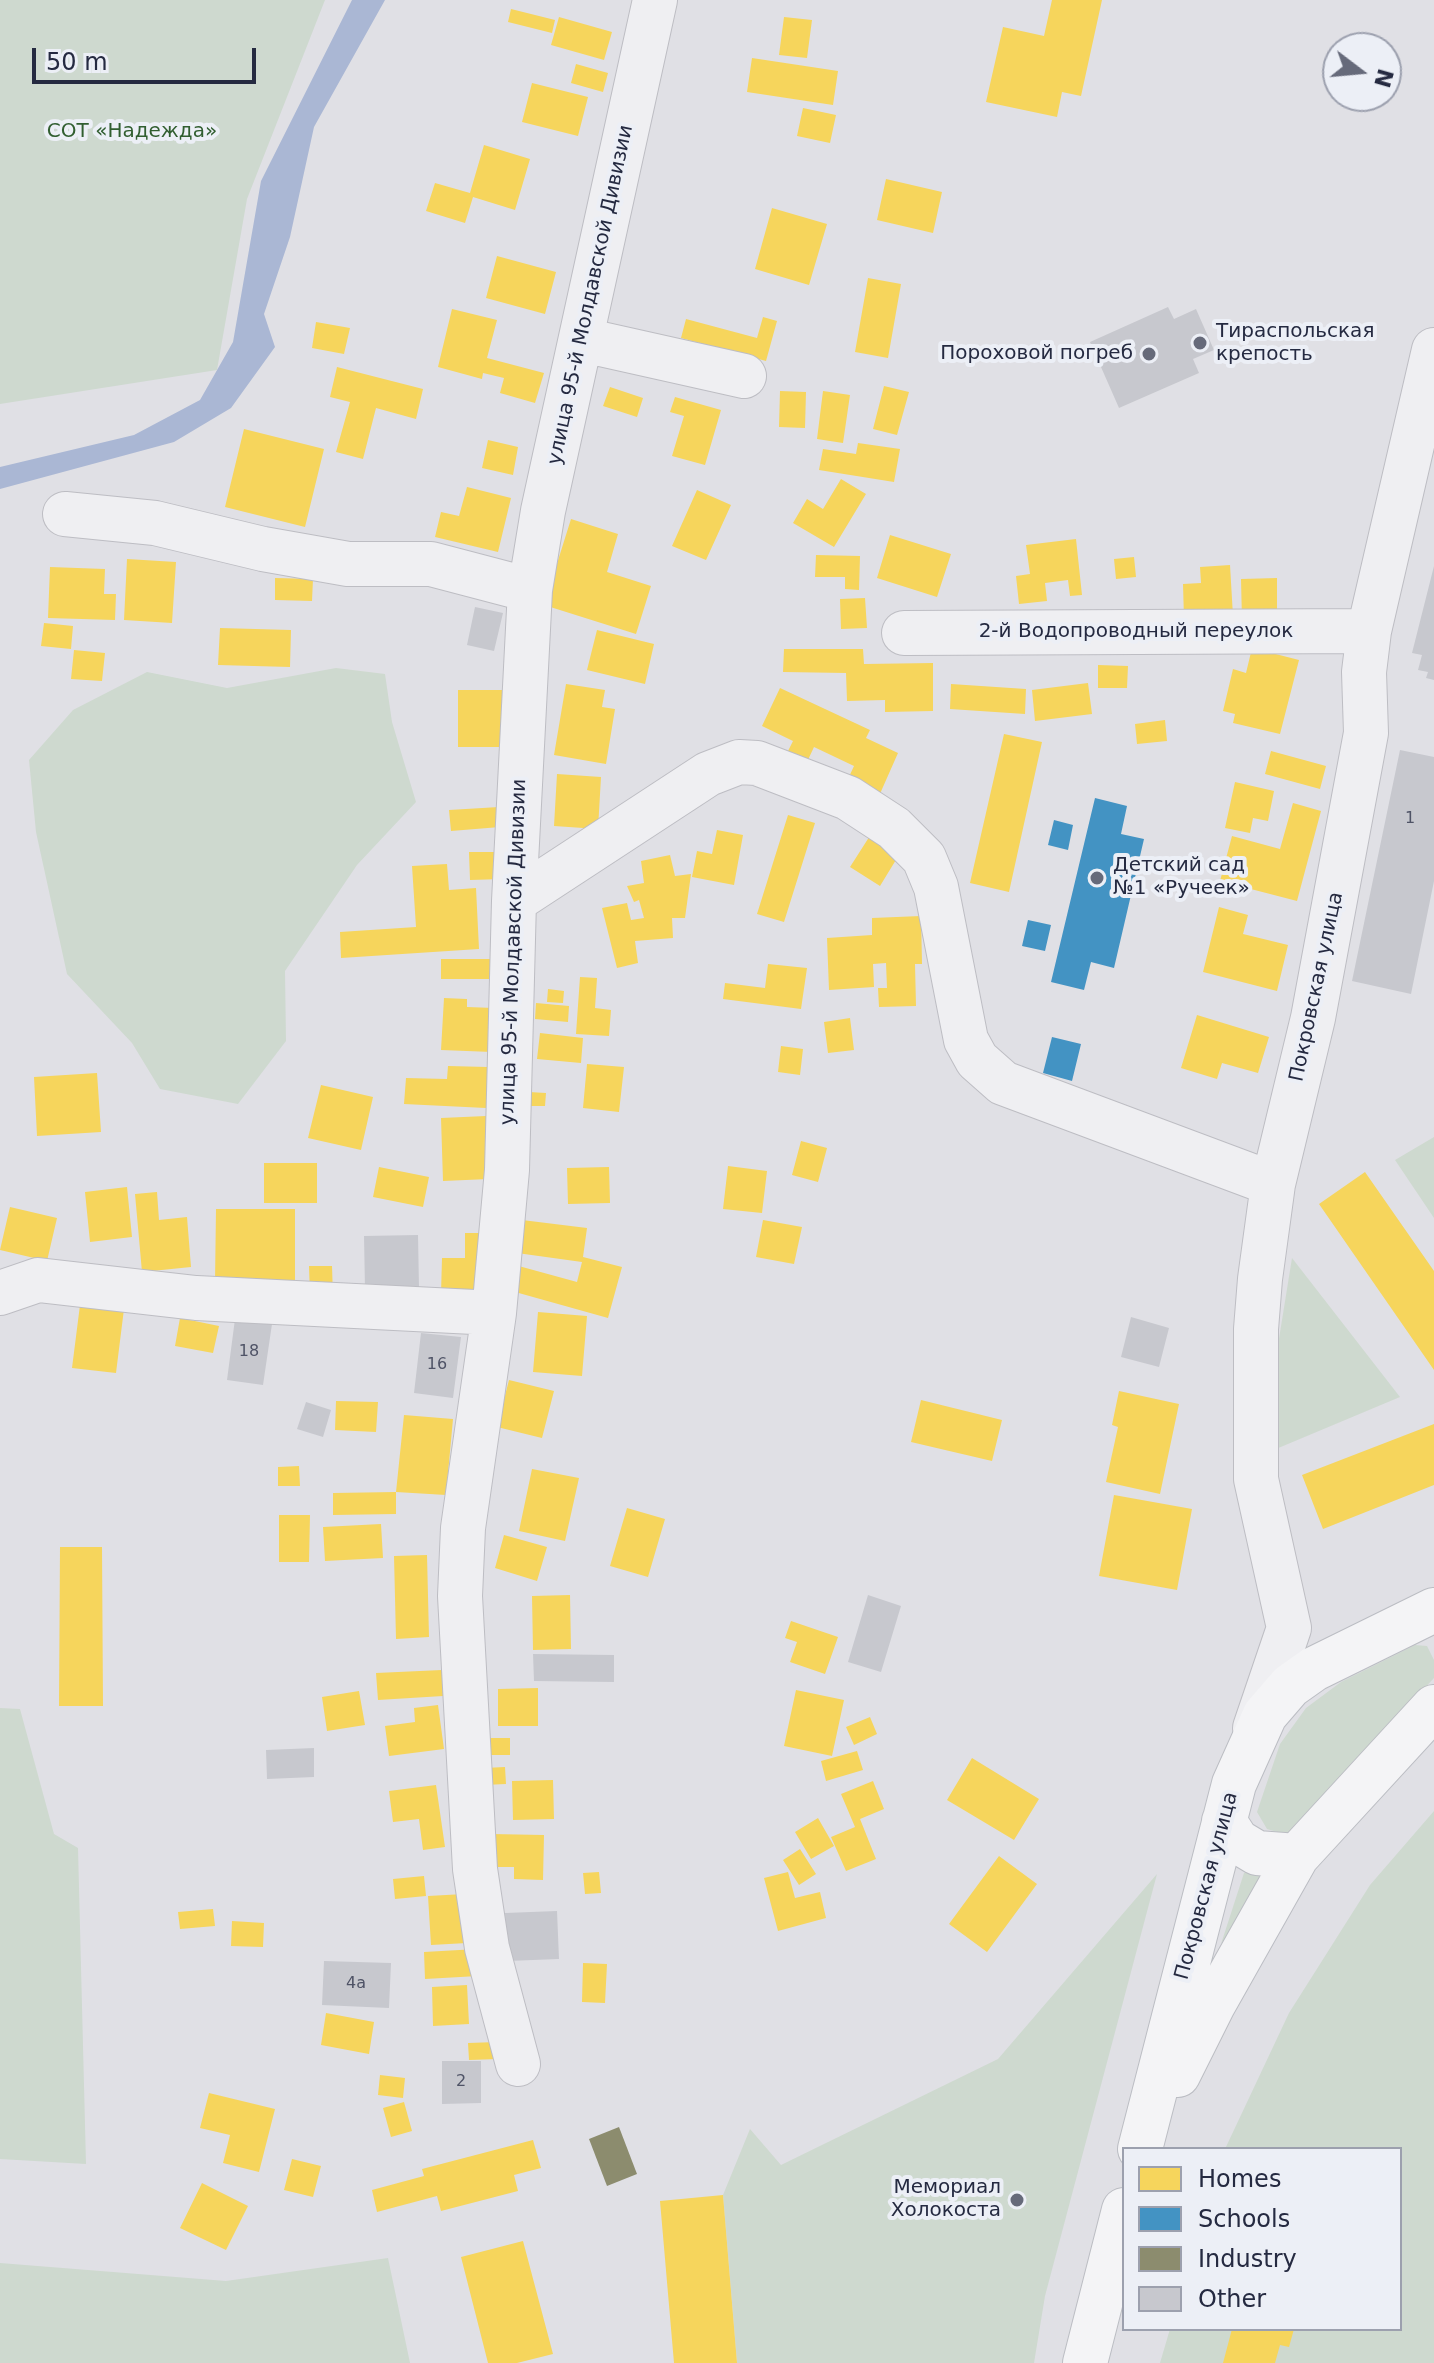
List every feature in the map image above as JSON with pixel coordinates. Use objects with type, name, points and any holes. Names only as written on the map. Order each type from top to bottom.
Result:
[{"type":"main road","points":[[1249,1747],[1265,1715],[1290,1686],[1341,1653],[1430,1616]]},
{"type":"main road","name":"Покровская улица","points":[[1142,2147],[1213,2005],[1297,1856],[1434,1707]]},
{"type":"main road","name":"Покровская улица","points":[[1142,2147],[1224,1821],[1249,1747]]},
{"type":"main road","points":[[1224,1821],[1237,1841],[1257,1853],[1297,1856]]},
{"type":"main road","points":[[1085,2363],[1122,2218]]},
{"type":"street","name":"улица 95-й Молдавской Дивизии","points":[[518,2064],[487,1948],[475,1869],[460,1596],[463,1528],[494,1313],[507,1170],[514,901],[530,590],[543,511],[583,340],[655,0]]},
{"type":"street","points":[[583,340],[744,376]]},
{"type":"street","name":"Покровская улица","points":[[1249,1747],[1289,1628],[1256,1479],[1256,1329],[1273,1184],[1313,1018],[1366,733],[1364,672],[1369,631],[1434,350]]},
{"type":"street","points":[[65,514],[155,523],[263,549],[348,564],[431,564],[530,590]]},
{"type":"street","name":"2-й Водопроводный переулок","points":[[904,633],[1369,631]]},
{"type":"street","points":[[514,901],[708,774],[739,762],[757,763],[848,798],[894,828],[924,858],[936,887],[966,1040],[977,1060],[1003,1083],[1273,1184]]},
{"type":"street","points":[[0,1293],[38,1280],[196,1298],[494,1313]]},
{"type":"street","points":[[1289,1628],[1303,1642],[1341,1653]]},
{"type":"green space","name":"СОТ «Надежда»","points":[[0,0],[325,0],[247,199],[217,370],[0,404]]},
{"type":"green space","points":[[336,668],[385,674],[392,722],[416,802],[357,865],[285,971],[286,1041],[238,1104],[160,1089],[132,1043],[67,974],[36,832],[29,760],[73,710],[147,672],[227,688]]},
{"type":"green space","points":[[1434,1137],[1434,1218],[1395,1160]]},
{"type":"green space","points":[[1292,1258],[1400,1397],[1276,1449],[1277,1351]]},
{"type":"green space","points":[[1415,1645],[1427,1646],[1434,1660],[1434,1678],[1287,1835],[1267,1829],[1257,1812],[1280,1744],[1306,1708],[1341,1682]]},
{"type":"green space","points":[[0,1708],[20,1709],[54,1834],[78,1848],[86,2164],[0,2159]]},
{"type":"green space","points":[[1434,1811],[1434,2363],[1160,2363],[1169,2331],[1402,2331],[1402,2147],[1226,2147],[1289,2013],[1370,1885]]},
{"type":"green space","points":[[1258,1869],[1264,1876],[1261,1886],[1221,1944],[1244,1873]]},
{"type":"green space","points":[[1157,1874],[1045,2296],[1034,2363],[737,2363],[723,2195],[750,2129],[781,2165],[998,2059]]},
{"type":"green space","points":[[388,2258],[410,2363],[0,2363],[0,2263],[226,2281]]},
{"type":"water","points":[[352,0],[385,0],[314,127],[290,237],[264,314],[275,347],[231,408],[174,442],[0,489],[0,467],[134,435],[200,400],[233,342],[261,181]]},
{"type":"building: Homes","points":[[1052,0],[1102,0],[1081,96],[1062,92],[1057,117],[986,102],[1003,27],[1044,36]]},
{"type":"building: Homes","points":[[511,9],[555,20],[552,33],[508,22]]},
{"type":"building: Homes","points":[[559,17],[612,32],[604,60],[551,45]]},
{"type":"building: Homes","points":[[784,17],[812,20],[807,58],[779,55]]},
{"type":"building: Homes","points":[[752,58],[838,71],[833,105],[747,92]]},
{"type":"building: Homes","points":[[576,64],[608,73],[603,92],[571,83]]},
{"type":"building: Homes","points":[[532,83],[588,97],[578,136],[522,122]]},
{"type":"building: Homes","points":[[803,108],[836,115],[830,143],[797,136]]},
{"type":"building: Homes","points":[[484,145],[530,159],[515,210],[473,197],[465,223],[426,211],[435,183],[470,193]]},
{"type":"building: Homes","points":[[886,179],[942,192],[933,233],[877,220]]},
{"type":"building: Homes","points":[[772,208],[827,224],[809,285],[755,269]]},
{"type":"building: Homes","points":[[497,256],[556,272],[545,314],[486,298]]},
{"type":"building: Homes","points":[[868,278],[901,284],[888,358],[855,352]]},
{"type":"building: Homes","points":[[452,309],[497,320],[487,358],[544,373],[535,403],[500,393],[504,378],[483,373],[482,379],[438,367]]},
{"type":"building: Homes","points":[[763,317],[777,321],[766,361],[681,338],[686,319],[757,338]]},
{"type":"building: Homes","points":[[316,322],[350,328],[344,354],[312,348]]},
{"type":"building: Homes","points":[[337,367],[423,389],[416,419],[376,408],[363,459],[336,452],[350,402],[330,397]]},
{"type":"building: Homes","points":[[884,386],[909,392],[897,435],[873,429]]},
{"type":"building: Homes","points":[[610,387],[643,398],[637,417],[603,406]]},
{"type":"building: Homes","points":[[780,391],[806,392],[805,428],[779,427]]},
{"type":"building: Homes","points":[[823,391],[850,395],[843,443],[817,439]]},
{"type":"building: Homes","points":[[675,397],[721,410],[705,465],[672,456],[684,416],[670,412]]},
{"type":"building: Homes","points":[[244,429],[324,449],[305,527],[225,507]]},
{"type":"building: Homes","points":[[488,440],[518,447],[513,475],[482,468]]},
{"type":"building: Homes","points":[[858,443],[900,449],[894,482],[819,470],[823,449],[856,454]]},
{"type":"building: Homes","points":[[841,479],[866,494],[834,547],[793,523],[807,499],[823,509]]},
{"type":"building: Homes","points":[[467,487],[511,498],[498,552],[435,537],[441,512],[459,516]]},
{"type":"building: Homes","points":[[697,490],[731,505],[706,560],[672,546]]},
{"type":"building: Homes","points":[[571,519],[618,534],[607,572],[651,586],[636,634],[544,605]]},
{"type":"building: Homes","points":[[890,535],[951,554],[937,597],[877,578]]},
{"type":"building: Homes","points":[[1076,539],[1082,595],[1070,596],[1068,580],[1045,583],[1047,601],[1019,604],[1016,576],[1030,574],[1026,545]]},
{"type":"building: Homes","points":[[816,555],[860,556],[859,590],[845,589],[845,577],[815,577]]},
{"type":"building: Homes","points":[[1134,557],[1136,577],[1116,579],[1114,559]]},
{"type":"building: Homes","points":[[127,559],[176,562],[172,623],[124,620]]},
{"type":"building: Homes","points":[[1230,565],[1233,616],[1184,619],[1183,584],[1201,583],[1200,567]]},
{"type":"building: Homes","points":[[50,567],[105,569],[104,594],[116,594],[115,620],[48,618]]},
{"type":"building: Homes","points":[[275,578],[313,579],[312,601],[275,600]]},
{"type":"building: Homes","points":[[1277,578],[1277,620],[1242,621],[1241,579]]},
{"type":"building: Homes","points":[[865,598],[867,628],[841,629],[840,599]]},
{"type":"building: Homes","points":[[44,623],[73,626],[71,649],[41,646]]},
{"type":"building: Homes","points":[[220,628],[291,630],[290,667],[218,665]]},
{"type":"building: Homes","points":[[597,630],[654,644],[645,684],[587,670]]},
{"type":"building: Homes","points":[[1252,648],[1299,660],[1280,734],[1233,723],[1235,714],[1223,711],[1233,669],[1246,673]]},
{"type":"building: Homes","points":[[784,649],[863,649],[864,664],[933,663],[933,711],[885,712],[885,700],[847,701],[846,673],[783,672]]},
{"type":"building: Homes","points":[[74,650],[105,653],[102,681],[71,679]]},
{"type":"building: Homes","points":[[1098,665],[1128,666],[1127,688],[1098,688]]},
{"type":"building: Homes","points":[[1088,683],[1092,714],[1035,721],[1032,690]]},
{"type":"building: Homes","points":[[566,684],[605,690],[602,707],[615,709],[606,764],[554,755]]},
{"type":"building: Homes","points":[[951,684],[1026,689],[1025,714],[950,709]]},
{"type":"building: Homes","points":[[780,688],[870,730],[866,738],[898,753],[879,796],[847,781],[854,766],[814,747],[807,762],[787,753],[793,741],[762,726]]},
{"type":"building: Homes","points":[[458,690],[508,690],[507,747],[458,747]]},
{"type":"building: Homes","points":[[1165,720],[1167,741],[1137,744],[1135,724]]},
{"type":"building: Homes","points":[[1004,734],[1042,742],[1009,892],[970,883]]},
{"type":"building: Homes","points":[[1271,751],[1326,766],[1320,789],[1265,774]]},
{"type":"building: Homes","points":[[557,774],[601,777],[598,829],[554,826]]},
{"type":"building: Homes","points":[[1235,782],[1274,791],[1268,821],[1253,818],[1250,833],[1225,828]]},
{"type":"building: Homes","points":[[1293,803],[1321,811],[1297,901],[1220,881],[1232,836],[1280,849]]},
{"type":"building: Homes","points":[[499,807],[500,827],[451,831],[449,810]]},
{"type":"building: Homes","points":[[788,815],[815,823],[784,922],[757,914]]},
{"type":"building: Homes","points":[[717,830],[743,835],[734,885],[692,877],[697,851],[712,854]]},
{"type":"building: Homes","points":[[873,831],[902,850],[880,886],[850,867]]},
{"type":"building: Homes","points":[[469,852],[502,852],[503,879],[470,880]]},
{"type":"building: Homes","points":[[670,855],[675,876],[691,874],[685,918],[672,918],[673,938],[635,941],[638,963],[617,968],[602,908],[627,903],[631,920],[644,918],[639,900],[634,902],[627,886],[644,883],[641,861]]},
{"type":"building: Homes","points":[[447,864],[449,890],[476,888],[479,949],[341,958],[340,932],[416,927],[412,866]]},
{"type":"building: Homes","points":[[1219,907],[1248,915],[1243,934],[1288,945],[1277,991],[1203,972]]},
{"type":"building: Homes","points":[[921,916],[922,964],[915,964],[916,1006],[879,1007],[878,988],[887,988],[886,963],[873,964],[874,987],[829,990],[827,938],[872,935],[872,918]]},
{"type":"building: Homes","points":[[441,959],[490,959],[490,979],[441,979]]},
{"type":"building: Homes","points":[[768,964],[807,968],[801,1009],[723,999],[725,983],[765,988]]},
{"type":"building: Homes","points":[[580,977],[597,978],[595,1008],[611,1010],[609,1036],[576,1034]]},
{"type":"building: Homes","points":[[548,989],[564,991],[563,1003],[547,1002]]},
{"type":"building: Homes","points":[[444,998],[467,999],[467,1007],[494,1008],[492,1052],[441,1050]]},
{"type":"building: Homes","points":[[536,1003],[569,1006],[568,1022],[535,1019]]},
{"type":"building: Homes","points":[[1197,1015],[1269,1037],[1258,1073],[1222,1063],[1217,1079],[1181,1068]]},
{"type":"building: Homes","points":[[850,1018],[854,1050],[828,1053],[824,1022]]},
{"type":"building: Homes","points":[[540,1033],[583,1038],[581,1063],[537,1059]]},
{"type":"building: Homes","points":[[781,1046],[803,1049],[800,1075],[778,1072]]},
{"type":"building: Homes","points":[[587,1064],[624,1067],[619,1112],[583,1108]]},
{"type":"building: Homes","points":[[448,1066],[488,1067],[486,1108],[404,1104],[406,1078],[447,1079]]},
{"type":"building: Homes","points":[[97,1073],[101,1132],[37,1136],[34,1077]]},
{"type":"building: Homes","points":[[321,1085],[373,1097],[361,1150],[308,1138]]},
{"type":"building: Homes","points":[[529,1092],[546,1093],[545,1106],[529,1106]]},
{"type":"building: Homes","points":[[486,1116],[489,1179],[443,1181],[441,1118]]},
{"type":"building: Homes","points":[[801,1141],[827,1148],[818,1182],[792,1175]]},
{"type":"building: Homes","points":[[264,1163],[317,1163],[317,1203],[264,1203]]},
{"type":"building: Homes","points":[[728,1166],[767,1171],[762,1213],[723,1209]]},
{"type":"building: Homes","points":[[379,1167],[429,1177],[423,1207],[373,1197]]},
{"type":"building: Homes","points":[[609,1167],[610,1203],[568,1204],[567,1168]]},
{"type":"building: Homes","points":[[1365,1172],[1434,1271],[1434,1370],[1319,1204]]},
{"type":"building: Homes","points":[[127,1187],[132,1237],[90,1242],[85,1192]]},
{"type":"building: Homes","points":[[157,1192],[159,1220],[187,1217],[191,1267],[142,1272],[135,1194]]},
{"type":"building: Homes","points":[[10,1207],[57,1218],[47,1261],[0,1250]]},
{"type":"building: Homes","points":[[216,1209],[295,1209],[295,1282],[215,1282]]},
{"type":"building: Homes","points":[[522,1220],[587,1228],[583,1257],[622,1267],[608,1318],[508,1290],[515,1265],[577,1282],[582,1262],[517,1253]]},
{"type":"building: Homes","points":[[763,1220],[802,1227],[794,1264],[756,1257]]},
{"type":"building: Homes","points":[[465,1233],[487,1233],[486,1295],[441,1294],[442,1258],[465,1258]]},
{"type":"building: Homes","points":[[309,1266],[332,1266],[333,1296],[310,1297]]},
{"type":"building: Homes","points":[[80,1305],[124,1309],[116,1373],[72,1368]]},
{"type":"building: Homes","points":[[538,1312],[587,1316],[582,1376],[533,1372]]},
{"type":"building: Homes","points":[[180,1318],[219,1326],[213,1353],[175,1346]]},
{"type":"building: Homes","points":[[509,1380],[554,1391],[542,1438],[497,1427]]},
{"type":"building: Homes","points":[[1119,1391],[1179,1404],[1160,1494],[1106,1482],[1118,1427],[1112,1425]]},
{"type":"building: Homes","points":[[921,1400],[1002,1420],[992,1461],[911,1442]]},
{"type":"building: Homes","points":[[336,1401],[378,1402],[376,1432],[335,1430]]},
{"type":"building: Homes","points":[[404,1415],[453,1419],[446,1495],[396,1492]]},
{"type":"building: Homes","points":[[1434,1424],[1434,1485],[1323,1529],[1302,1475]]},
{"type":"building: Homes","points":[[299,1466],[300,1486],[278,1486],[278,1467]]},
{"type":"building: Homes","points":[[532,1469],[579,1478],[565,1541],[519,1531]]},
{"type":"building: Homes","points":[[396,1492],[396,1514],[333,1515],[333,1493]]},
{"type":"building: Homes","points":[[1114,1495],[1192,1509],[1177,1590],[1099,1576]]},
{"type":"building: Homes","points":[[627,1508],[665,1519],[648,1577],[610,1566]]},
{"type":"building: Homes","points":[[279,1515],[310,1515],[309,1562],[279,1562]]},
{"type":"building: Homes","points":[[381,1524],[383,1558],[325,1561],[323,1527]]},
{"type":"building: Homes","points":[[504,1535],[547,1547],[537,1581],[495,1568]]},
{"type":"building: Homes","points":[[60,1547],[102,1547],[103,1706],[59,1706]]},
{"type":"building: Homes","points":[[427,1555],[429,1637],[396,1639],[394,1556]]},
{"type":"building: Homes","points":[[570,1595],[571,1649],[533,1650],[532,1596]]},
{"type":"building: Homes","points":[[791,1621],[838,1637],[825,1674],[790,1662],[797,1642],[785,1638]]},
{"type":"building: Homes","points":[[442,1670],[443,1696],[378,1700],[376,1673]]},
{"type":"building: Homes","points":[[538,1688],[538,1726],[498,1726],[498,1689]]},
{"type":"building: Homes","points":[[796,1690],[844,1700],[832,1756],[784,1746]]},
{"type":"building: Homes","points":[[359,1691],[365,1725],[327,1731],[322,1697]]},
{"type":"building: Homes","points":[[438,1705],[444,1749],[389,1756],[385,1726],[415,1722],[414,1708]]},
{"type":"building: Homes","points":[[870,1717],[877,1734],[854,1745],[846,1727]]},
{"type":"building: Homes","points":[[479,1738],[510,1738],[510,1755],[479,1755]]},
{"type":"building: Homes","points":[[857,1751],[863,1770],[826,1781],[821,1761]]},
{"type":"building: Homes","points":[[972,1758],[1039,1799],[1014,1840],[947,1800]]},
{"type":"building: Homes","points":[[505,1767],[506,1784],[484,1785],[484,1768]]},
{"type":"building: Homes","points":[[553,1780],[554,1819],[513,1820],[512,1781]]},
{"type":"building: Homes","points":[[873,1781],[884,1809],[860,1819],[876,1859],[846,1871],[831,1837],[855,1827],[841,1794]]},
{"type":"building: Homes","points":[[436,1785],[445,1847],[423,1850],[419,1819],[393,1822],[389,1791]]},
{"type":"building: Homes","points":[[818,1818],[834,1846],[811,1859],[795,1832]]},
{"type":"building: Homes","points":[[491,1834],[544,1835],[543,1880],[514,1879],[514,1867],[491,1867]]},
{"type":"building: Homes","points":[[800,1849],[816,1874],[799,1885],[783,1860]]},
{"type":"building: Homes","points":[[999,1856],[1037,1884],[987,1952],[949,1924]]},
{"type":"building: Homes","points":[[599,1872],[601,1893],[585,1894],[583,1873]]},
{"type":"building: Homes","points":[[788,1872],[795,1898],[820,1892],[826,1918],[778,1931],[764,1878]]},
{"type":"building: Homes","points":[[424,1876],[426,1896],[395,1899],[393,1879]]},
{"type":"building: Homes","points":[[464,1894],[467,1943],[431,1945],[428,1896]]},
{"type":"building: Homes","points":[[213,1909],[215,1926],[180,1929],[178,1912]]},
{"type":"building: Homes","points":[[232,1921],[264,1923],[263,1947],[231,1946]]},
{"type":"building: Homes","points":[[477,1949],[478,1976],[425,1979],[424,1952]]},
{"type":"building: Homes","points":[[583,1963],[607,1964],[605,2003],[582,2002]]},
{"type":"building: Homes","points":[[467,1985],[469,2024],[433,2026],[432,1987]]},
{"type":"building: Homes","points":[[326,2013],[374,2022],[369,2054],[321,2045]]},
{"type":"building: Homes","points":[[497,2042],[498,2059],[469,2060],[468,2043]]},
{"type":"building: Homes","points":[[380,2075],[405,2078],[403,2098],[378,2095]]},
{"type":"building: Homes","points":[[209,2093],[275,2109],[259,2172],[223,2163],[230,2135],[200,2128]]},
{"type":"building: Homes","points":[[404,2102],[412,2131],[391,2137],[383,2108]]},
{"type":"building: Homes","points":[[533,2140],[541,2168],[514,2175],[518,2191],[441,2211],[437,2196],[377,2212],[372,2190],[424,2176],[422,2169]]},
{"type":"building: Homes","points":[[292,2159],[321,2166],[313,2197],[284,2190]]},
{"type":"building: Homes","points":[[202,2183],[248,2206],[226,2250],[180,2228]]},
{"type":"building: Homes","points":[[723,2195],[737,2363],[674,2363],[660,2201]]},
{"type":"building: Homes","points":[[523,2241],[553,2354],[517,2363],[488,2363],[461,2257]]},
{"type":"building: Homes","points":[[1231,2331],[1293,2331],[1289,2347],[1280,2345],[1275,2363],[1223,2363]]},
{"type":"building: Schools","points":[[1095,798],[1127,806],[1121,834],[1144,839],[1114,968],[1091,962],[1084,990],[1051,982]]},
{"type":"building: Schools","points":[[1054,820],[1073,825],[1068,850],[1048,845]]},
{"type":"building: Schools","points":[[1028,920],[1051,925],[1045,951],[1022,946]]},
{"type":"building: Schools","points":[[1052,1037],[1081,1044],[1072,1081],[1043,1073]]},
{"type":"building: Industry","points":[[619,2127],[637,2174],[607,2186],[589,2139]]},
{"type":"building: Other","name":"Пороховой погреб","points":[[1168,307],[1174,319],[1196,309],[1214,350],[1193,359],[1199,373],[1119,408],[1090,342]]},
{"type":"building: Other","points":[[1434,566],[1434,680],[1426,678],[1428,672],[1418,670],[1422,655],[1412,653]]},
{"type":"building: Other","points":[[475,607],[503,613],[494,651],[467,645]]},
{"type":"building: Other","points":[[1400,750],[1434,757],[1434,881],[1411,994],[1352,981]]},
{"type":"building: Other","points":[[418,1235],[419,1288],[365,1289],[364,1236]]},
{"type":"building: Other","points":[[1131,1317],[1169,1328],[1159,1367],[1121,1357]]},
{"type":"building: Other","points":[[235,1319],[272,1324],[263,1385],[227,1380]]},
{"type":"building: Other","points":[[421,1333],[461,1337],[453,1398],[414,1393]]},
{"type":"building: Other","points":[[306,1402],[331,1410],[323,1437],[297,1429]]},
{"type":"building: Other","points":[[868,1595],[901,1606],[881,1672],[848,1662]]},
{"type":"building: Other","points":[[533,1654],[614,1655],[614,1682],[534,1681]]},
{"type":"building: Other","points":[[314,1748],[314,1777],[267,1779],[266,1750]]},
{"type":"building: Other","points":[[557,1911],[559,1959],[507,1961],[505,1913]]},
{"type":"building: Other","points":[[324,1961],[391,1963],[389,2008],[322,2005]]},
{"type":"building: Other","points":[[442,2061],[481,2061],[481,2103],[442,2104]]},
{"type":"place","name":"Тираспольская крепость","points":[[1200,343]]},
{"type":"place","name":"Пороховой погреб","points":[[1149,354]]},
{"type":"place","name":"Детский сад №1 «Ручеек»","points":[[1097,878]]},
{"type":"place","name":"Мемориал Холокоста","points":[[1017,2200]]}]
